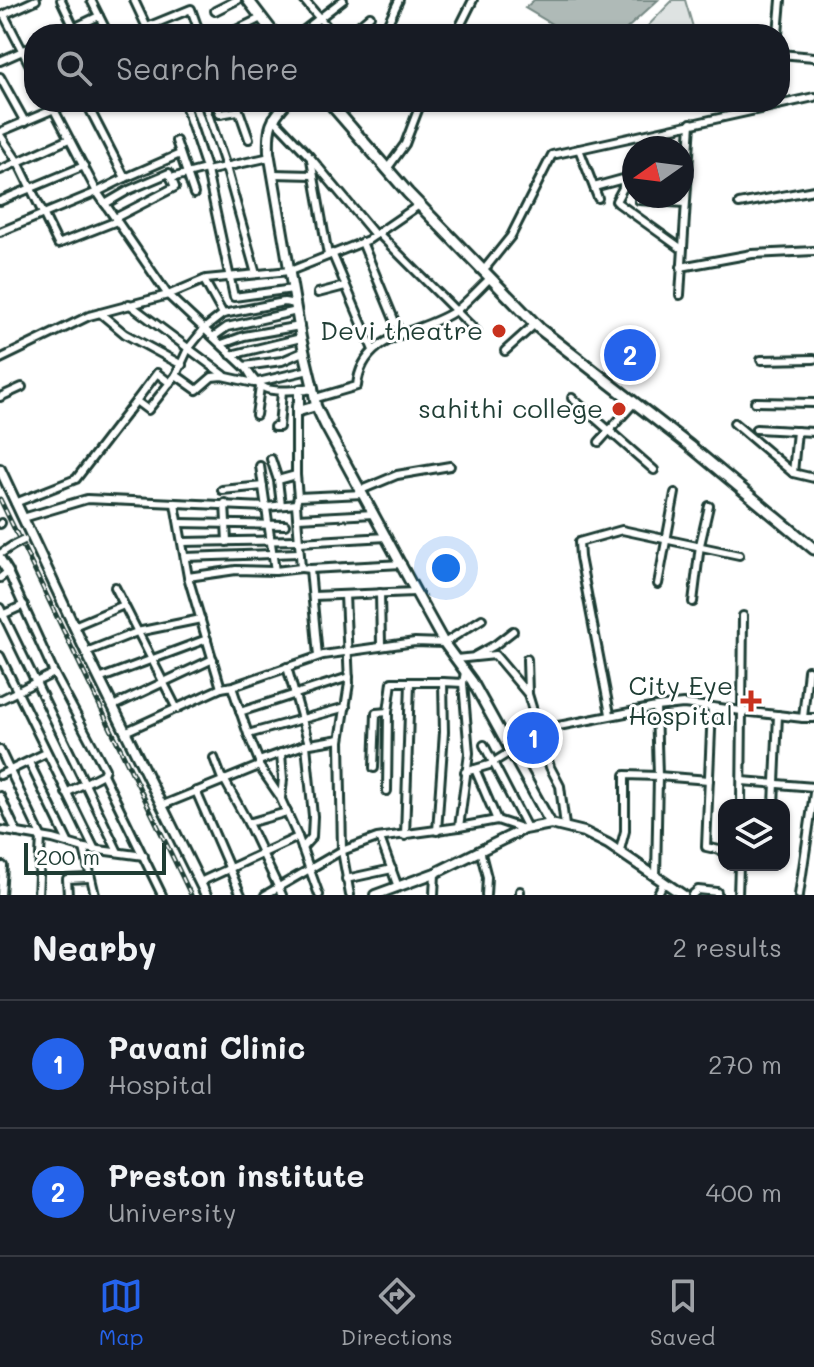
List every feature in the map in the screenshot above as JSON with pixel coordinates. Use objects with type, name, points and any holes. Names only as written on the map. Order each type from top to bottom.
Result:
[{"type":"main road","points":[[248,0],[263,24]]},
{"type":"main road","points":[[338,112],[419,205],[535,324],[814,549]]},
{"type":"street","points":[[24,55],[2,16],[36,0]]},
{"type":"street","points":[[61,0],[73,24]]},
{"type":"street","points":[[91,0],[103,24]]},
{"type":"street","points":[[135,0],[145,24]]},
{"type":"street","points":[[215,11],[237,0]]},
{"type":"street","points":[[304,0],[324,24]]},
{"type":"street","points":[[311,24],[343,0]]},
{"type":"street","points":[[387,24],[399,0]]},
{"type":"street","points":[[461,24],[473,0]]},
{"type":"street","points":[[779,24],[781,0]]},
{"type":"street","points":[[160,24],[191,9],[196,24]]},
{"type":"street","points":[[87,24],[99,16]]},
{"type":"street","points":[[362,24],[370,16]]},
{"type":"street","points":[[0,61],[22,51]]},
{"type":"street","points":[[790,55],[814,57]]},
{"type":"street","points":[[0,77],[25,122]]},
{"type":"street","points":[[790,102],[814,97]]},
{"type":"street","points":[[49,112],[0,134],[18,162],[58,244],[116,220],[175,187],[169,173],[105,204]]},
{"type":"street","points":[[55,112],[97,192],[168,295],[244,366],[257,385],[256,415]]},
{"type":"street","points":[[91,112],[125,178]]},
{"type":"street","points":[[187,112],[207,170],[234,297],[293,289]]},
{"type":"street","points":[[207,112],[256,274]]},
{"type":"street","points":[[238,112],[249,139]]},
{"type":"street","points":[[278,112],[269,131],[270,157],[301,338],[316,402],[415,592],[444,643],[465,672],[551,824]]},
{"type":"street","points":[[387,169],[405,144],[417,112]]},
{"type":"street","points":[[297,390],[299,411],[357,386],[359,370],[373,350],[400,334],[456,310],[487,274],[511,236],[552,155],[743,112]]},
{"type":"street","points":[[273,118],[377,234],[477,332]]},
{"type":"street","points":[[689,136],[691,123]]},
{"type":"street","points":[[0,170],[69,139]]},
{"type":"street","points":[[176,141],[194,194]]},
{"type":"street","points":[[579,149],[598,198]]},
{"type":"street","points":[[0,232],[180,154]]},
{"type":"street","points":[[171,178],[270,157]]},
{"type":"street","points":[[310,157],[330,254],[373,350]]},
{"type":"street","points":[[0,201],[84,166]]},
{"type":"street","points":[[273,174],[313,175]]},
{"type":"street","points":[[594,187],[622,179]]},
{"type":"street","points":[[622,190],[616,201],[622,206]]},
{"type":"street","points":[[739,204],[814,190]]},
{"type":"street","points":[[0,359],[100,313],[168,295],[204,280],[290,271],[362,242],[419,205]]},
{"type":"street","points":[[625,208],[682,249]]},
{"type":"street","points":[[680,295],[685,208]]},
{"type":"street","points":[[362,242],[400,334]]},
{"type":"street","points":[[681,267],[752,254],[814,251]]},
{"type":"street","points":[[204,280],[223,314]]},
{"type":"street","points":[[318,293],[345,286]]},
{"type":"street","points":[[136,401],[148,410],[176,375],[188,349],[205,328],[223,314],[284,302],[297,308]]},
{"type":"street","points":[[129,304],[227,377]]},
{"type":"street","points":[[213,337],[227,327],[297,308]]},
{"type":"street","points":[[100,313],[125,334],[182,365]]},
{"type":"street","points":[[505,351],[535,324]]},
{"type":"street","points":[[222,344],[244,336],[300,326]]},
{"type":"street","points":[[231,355],[301,338]]},
{"type":"street","points":[[244,366],[282,361],[305,351]]},
{"type":"street","points":[[761,360],[814,359]]},
{"type":"street","points":[[257,385],[309,370]]},
{"type":"street","points":[[15,503],[76,479],[157,373],[170,383]]},
{"type":"street","points":[[176,375],[197,390],[212,377],[227,377],[282,391],[313,388]]},
{"type":"street","points":[[0,397],[22,387]]},
{"type":"street","points":[[297,390],[296,475],[301,568]]},
{"type":"street","points":[[274,427],[279,427],[282,391]]},
{"type":"street","points":[[572,398],[654,470]]},
{"type":"street","points":[[755,402],[814,403]]},
{"type":"street","points":[[599,442],[634,403]]},
{"type":"street","points":[[734,423],[793,473],[814,478]]},
{"type":"street","points":[[756,429],[814,432]]},
{"type":"street","points":[[793,473],[797,431]]},
{"type":"street","points":[[271,459],[281,505]]},
{"type":"street","points":[[260,466],[275,571]]},
{"type":"street","points":[[18,516],[87,499],[266,507],[362,492],[397,475],[450,466]]},
{"type":"street","points":[[0,469],[28,539],[127,731],[206,895]]},
{"type":"street","points":[[278,480],[296,475]]},
{"type":"street","points":[[222,490],[263,486]]},
{"type":"street","points":[[658,584],[675,493]]},
{"type":"street","points":[[225,503],[227,542]]},
{"type":"street","points":[[175,504],[188,577],[221,688]]},
{"type":"street","points":[[693,602],[700,545],[709,506]]},
{"type":"street","points":[[298,518],[374,514]]},
{"type":"street","points":[[179,523],[285,525]]},
{"type":"street","points":[[610,714],[579,542],[622,530],[739,555]]},
{"type":"street","points":[[182,542],[373,540],[387,537]]},
{"type":"street","points":[[28,539],[0,556],[4,575],[24,605],[54,673],[105,769],[103,774],[162,895]]},
{"type":"street","points":[[185,557],[299,553]]},
{"type":"street","points":[[188,577],[236,570],[275,571],[402,564]]},
{"type":"street","points":[[310,569],[318,656]]},
{"type":"street","points":[[115,587],[177,709]]},
{"type":"street","points":[[313,596],[415,592]]},
{"type":"street","points":[[380,593],[381,645]]},
{"type":"street","points":[[345,595],[349,677],[340,739],[342,851],[350,895]]},
{"type":"street","points":[[24,605],[2,612],[118,852]]},
{"type":"street","points":[[74,626],[124,605]]},
{"type":"street","points":[[741,799],[743,616]]},
{"type":"street","points":[[86,652],[137,632],[201,619]]},
{"type":"street","points":[[127,731],[221,688],[232,687],[318,656],[381,645],[444,643],[482,619]]},
{"type":"street","points":[[468,659],[513,631]]},
{"type":"street","points":[[99,679],[207,639]]},
{"type":"street","points":[[456,659],[495,655],[528,694]]},
{"type":"street","points":[[0,656],[95,850]]},
{"type":"street","points":[[113,706],[213,659]]},
{"type":"street","points":[[527,659],[528,694],[550,767],[560,786],[565,826]]},
{"type":"street","points":[[287,667],[308,745],[312,837],[302,848]]},
{"type":"street","points":[[803,718],[808,670]]},
{"type":"street","points":[[459,827],[469,753],[463,683],[465,672]]},
{"type":"street","points":[[0,700],[54,673]]},
{"type":"street","points":[[240,712],[349,677]]},
{"type":"street","points":[[387,791],[388,712],[392,682],[463,683]]},
{"type":"street","points":[[405,836],[410,682]]},
{"type":"street","points":[[437,831],[444,732],[443,682]]},
{"type":"street","points":[[232,687],[259,763],[281,798],[319,895]]},
{"type":"street","points":[[502,737],[610,714],[683,704],[814,718]]},
{"type":"street","points":[[248,734],[346,707]]},
{"type":"street","points":[[656,707],[660,880],[657,895]]},
{"type":"street","points":[[712,707],[706,847],[718,850]]},
{"type":"street","points":[[374,768],[376,713],[388,712]]},
{"type":"street","points":[[774,799],[778,715]]},
{"type":"street","points":[[163,805],[281,753],[340,739]]},
{"type":"street","points":[[484,745],[525,829]]},
{"type":"street","points":[[374,747],[389,749]]},
{"type":"street","points":[[0,750],[41,837],[38,895]]},
{"type":"street","points":[[465,772],[492,764],[510,752]]},
{"type":"street","points":[[0,775],[46,753]]},
{"type":"street","points":[[281,753],[281,798]]},
{"type":"street","points":[[214,758],[280,891]]},
{"type":"street","points":[[29,762],[68,842]]},
{"type":"street","points":[[475,769],[497,820]]},
{"type":"street","points":[[66,793],[103,774]]},
{"type":"street","points":[[620,850],[625,831],[625,775],[709,780]]},
{"type":"street","points":[[742,781],[775,782],[814,790],[799,895]]},
{"type":"street","points":[[196,791],[241,895]]},
{"type":"street","points":[[0,796],[17,833]]},
{"type":"street","points":[[248,823],[287,812]]},
{"type":"street","points":[[265,895],[280,891],[342,851],[380,838],[497,820],[525,829]]},
{"type":"street","points":[[375,895],[435,873],[525,829],[551,824],[584,832],[620,850],[683,895]]},
{"type":"street","points":[[0,830],[95,850],[144,856]]},
{"type":"street","points":[[200,882],[298,837]]},
{"type":"street","points":[[380,838],[398,887]]},
{"type":"street","points":[[84,848],[95,895]]},
{"type":"street","points":[[480,850],[487,877],[486,895]]},
{"type":"street","points":[[1,895],[3,866]]},
{"type":"street","points":[[346,879],[392,869]]},
{"type":"street","points":[[738,895],[739,871]]},
{"type":"street","points":[[434,895],[435,873]]},
{"type":"street","points":[[68,895],[67,879],[90,878]]},
{"type":"street","points":[[692,895],[698,890],[717,892],[717,895]]},
{"type":"shaded area","points":[[534,0],[658,0],[632,24],[552,24],[525,8]]},
{"type":"shaded area","points":[[673,0],[685,0],[692,24],[650,24]]},
{"type":"tunnel","points":[[1,523],[11,517]]},
{"type":"railway","points":[[0,499],[191,895]]},
{"type":"place","name":"Devi theatre","points":[[499,331]]},
{"type":"place","name":"Preston institute","points":[[630,355]]},
{"type":"place","name":"sahithi college","points":[[619,409]]},
{"type":"place","name":"City Eye Hospital","points":[[751,701]]},
{"type":"place","name":"Pavani Clinic","points":[[533,738]]}]
